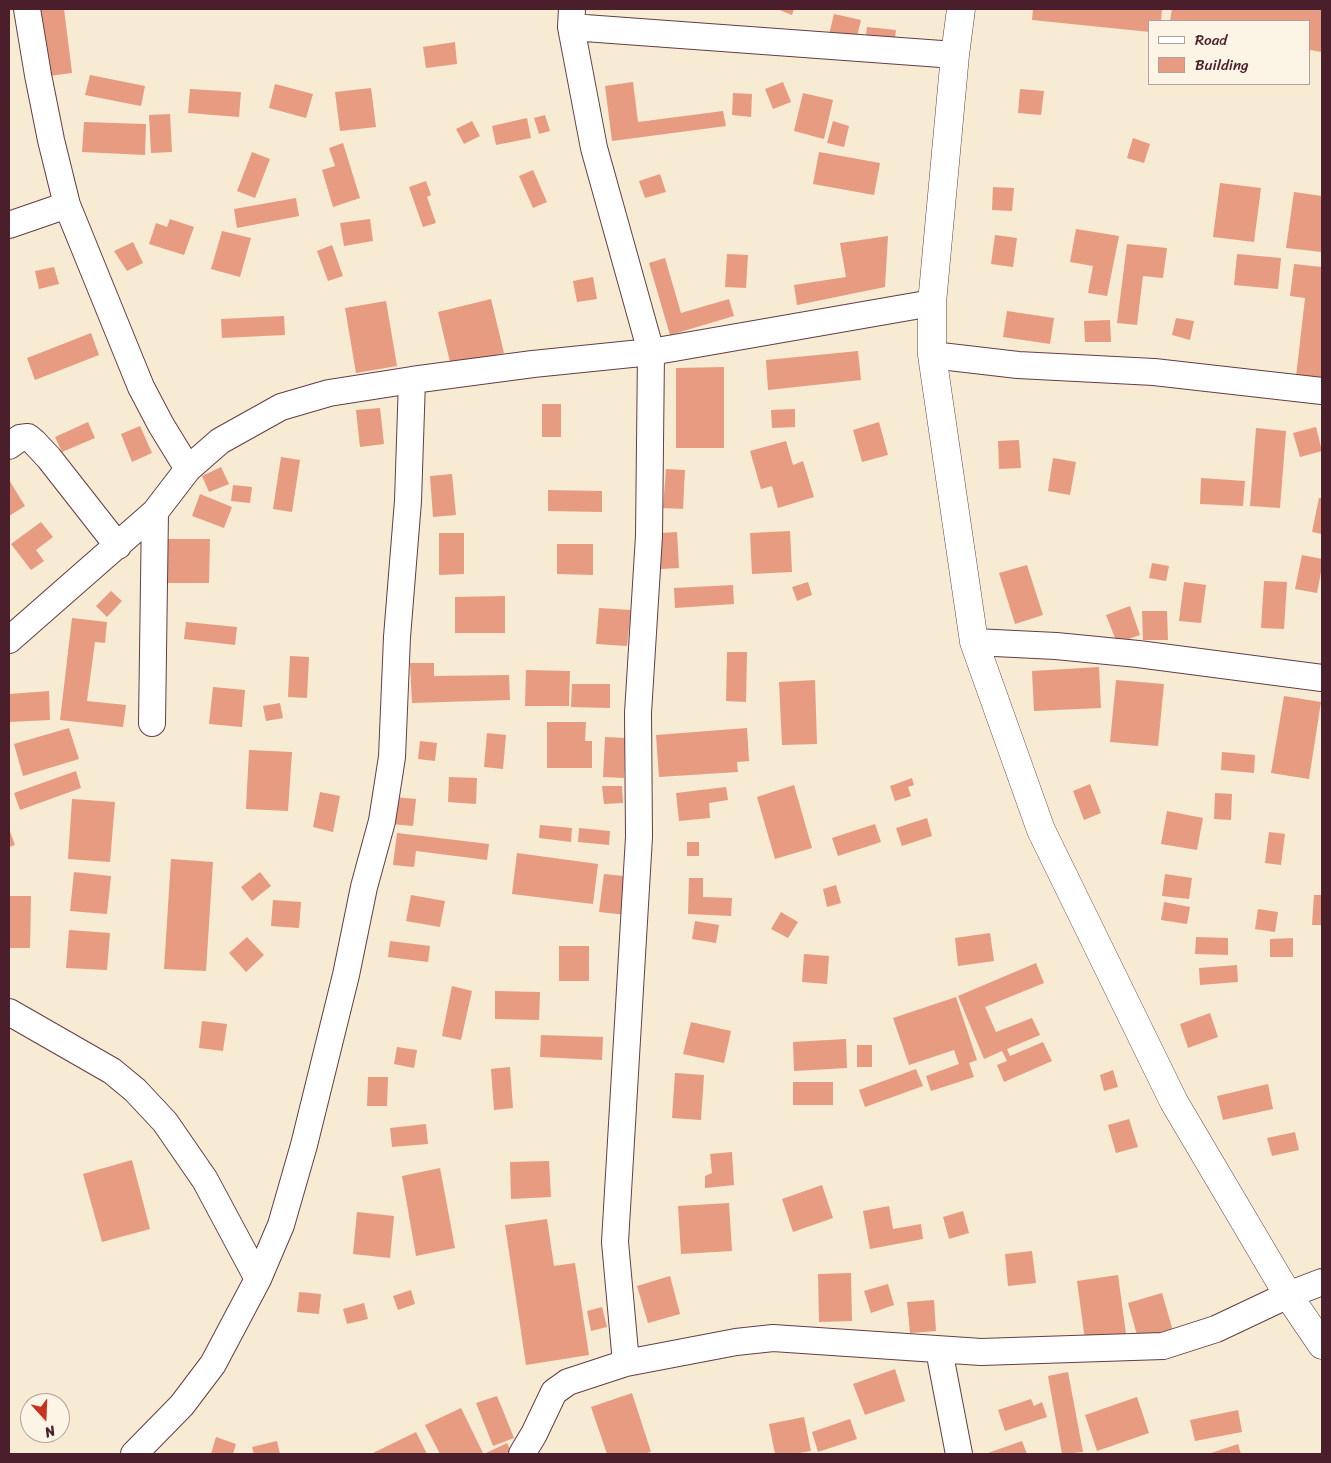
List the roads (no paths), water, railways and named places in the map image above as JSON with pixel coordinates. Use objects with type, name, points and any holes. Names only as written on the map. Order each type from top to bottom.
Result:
[{"type":"street","points":[[27,9],[51,140],[67,205],[142,388],[161,425],[188,469]]},
{"type":"street","points":[[961,9],[932,303],[932,355],[974,642],[1042,830],[1174,1102],[1288,1295],[1322,1345]]},
{"type":"street","points":[[626,1364],[616,1242],[639,836],[638,713],[649,536],[651,352],[594,148],[572,18],[955,55]]},
{"type":"street","points":[[9,225],[67,205]]},
{"type":"street","points":[[9,640],[155,512],[188,469],[220,441],[280,407],[329,393],[412,380],[651,352],[932,303]]},
{"type":"street","points":[[932,355],[1018,365],[1154,372],[1322,390]]},
{"type":"street","points":[[134,1454],[182,1405],[213,1364],[258,1279],[281,1225],[304,1145],[346,974],[364,887],[382,820],[392,757],[397,637],[408,501],[412,380]]},
{"type":"street","points":[[9,446],[20,438],[28,437],[34,442],[49,458],[118,546]]},
{"type":"street","points":[[152,722],[155,512]]},
{"type":"street","points":[[974,642],[1056,646],[1322,678]]},
{"type":"street","points":[[9,1012],[112,1071],[141,1096],[165,1122],[205,1180],[258,1279]]},
{"type":"street","points":[[522,1454],[554,1392],[568,1382],[626,1364],[736,1342],[773,1338],[981,1352],[1163,1346],[1216,1329],[1288,1295],[1322,1282]]},
{"type":"street","points":[[939,1350],[959,1454]]}]
